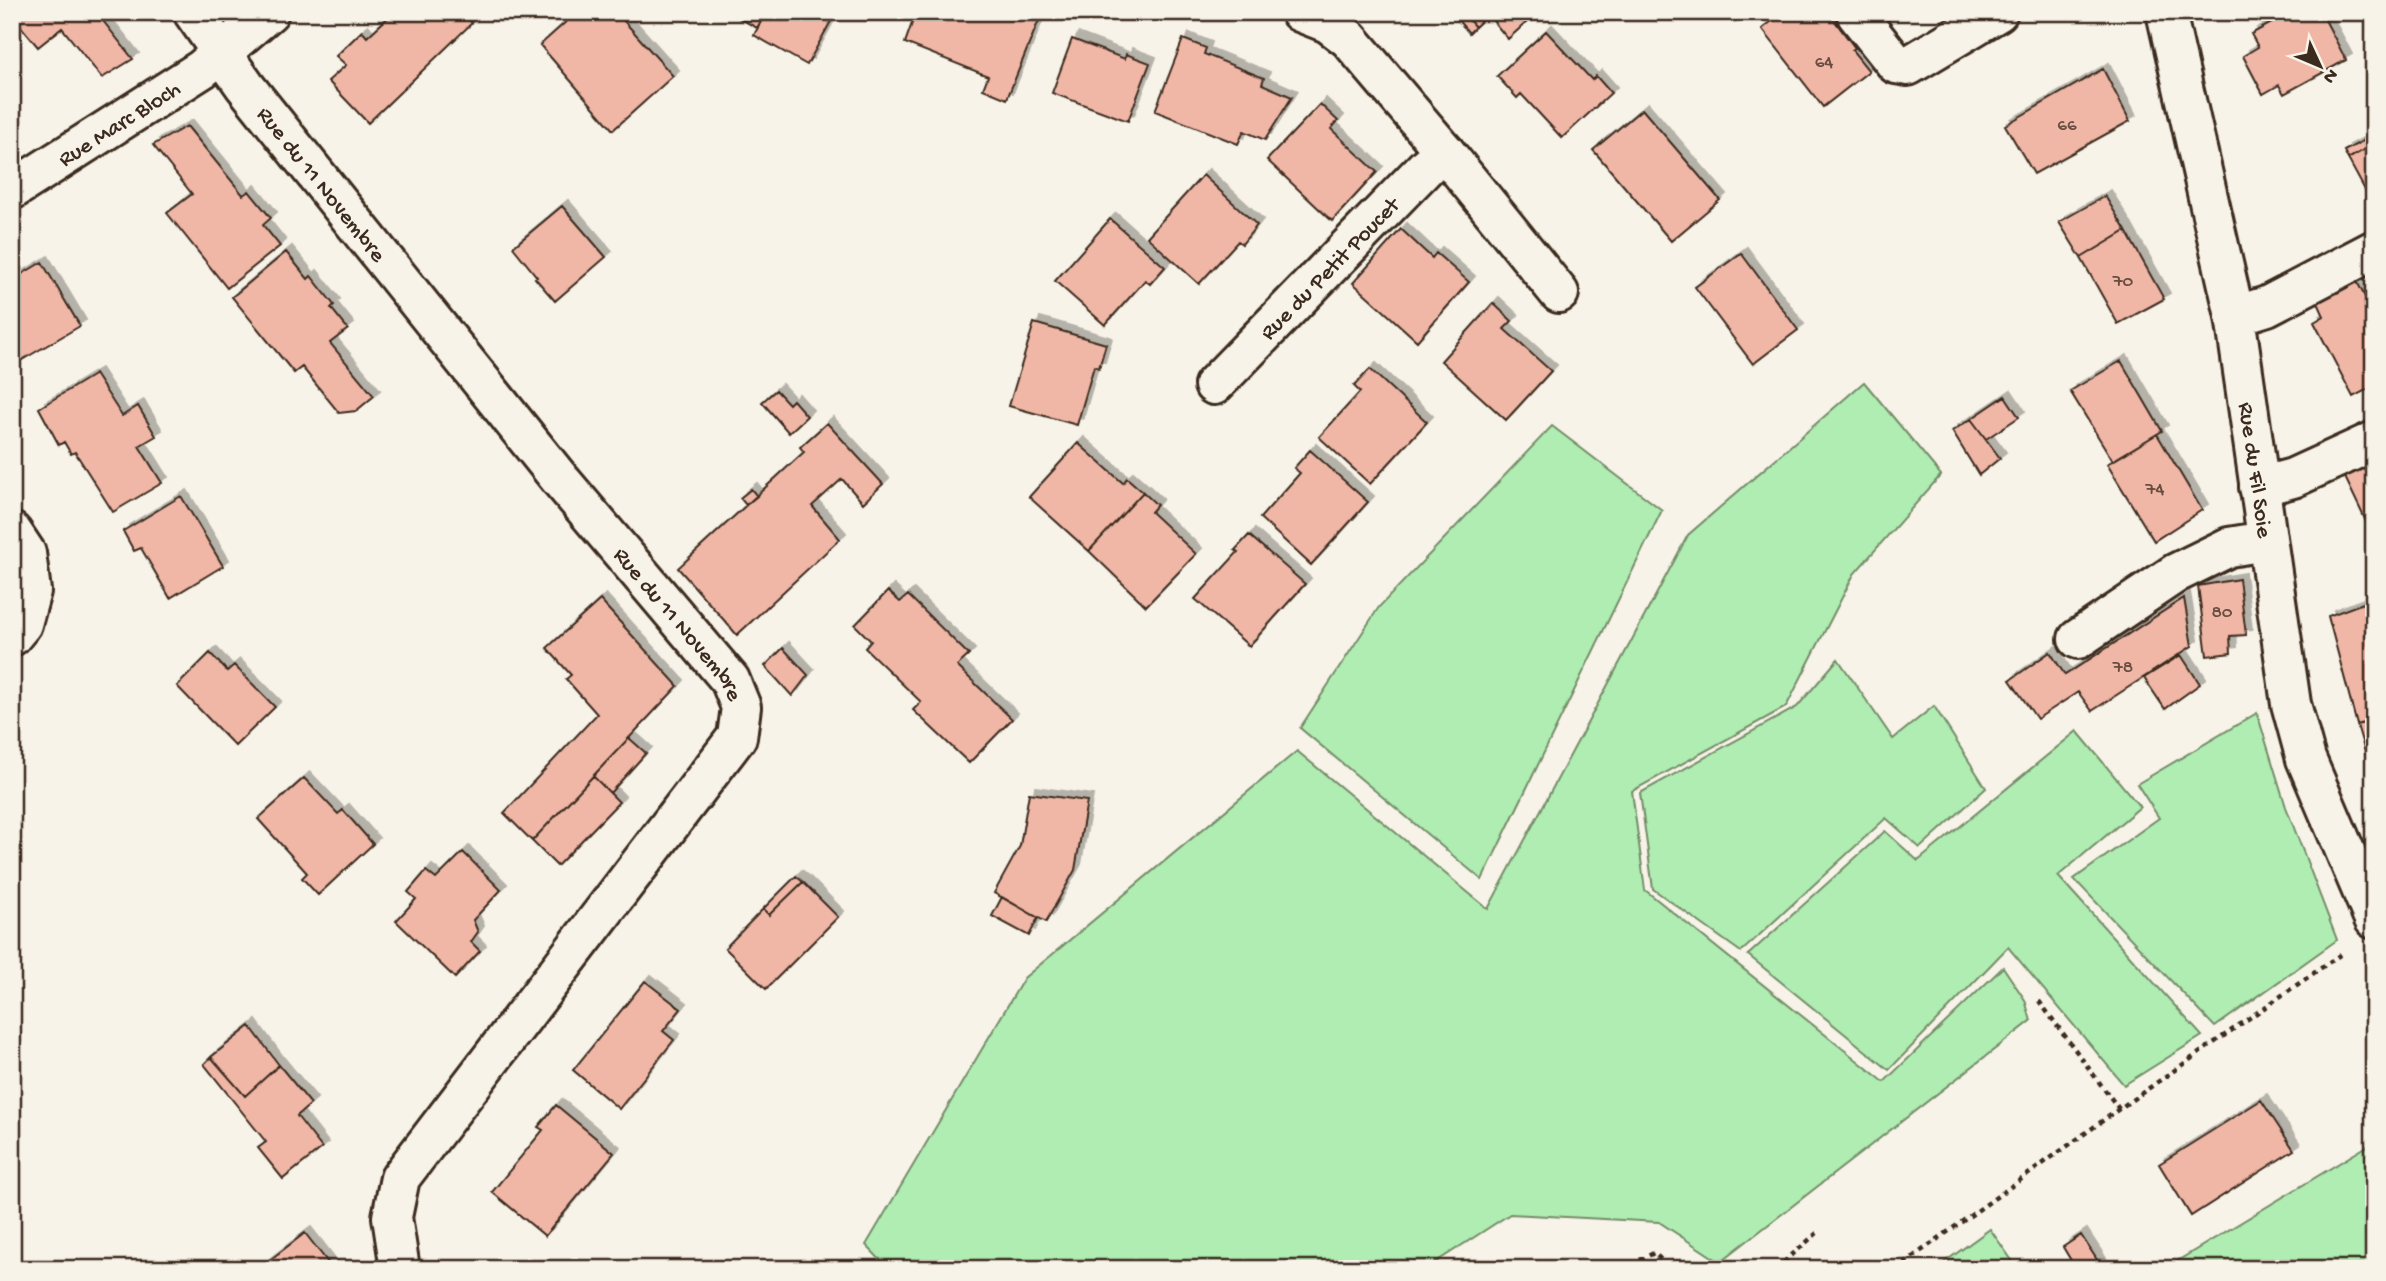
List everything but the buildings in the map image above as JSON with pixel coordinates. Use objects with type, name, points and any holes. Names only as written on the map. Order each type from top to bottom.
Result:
[{"type":"street","name":"Rue du 11 Novembre","points":[[193,12],[245,86],[558,477],[730,680],[741,707],[737,737],[400,1178],[392,1217],[400,1269]]},
{"type":"street","name":"Rue Marc Bloch","points":[[12,190],[202,69],[269,12]]},
{"type":"street","points":[[1300,12],[1328,23],[1349,39],[1559,293]]},
{"type":"street","points":[[1857,15],[1896,64],[1908,66],[1998,12]]},
{"type":"street","name":"Rue du Fil Soie","points":[[2166,12],[2235,316],[2291,704],[2306,759],[2363,933]]},
{"type":"street","name":"Rue du Petit Poucet","points":[[1214,385],[1428,165],[1445,152]]},
{"type":"street","points":[[2235,316],[2267,306],[2374,250]]},
{"type":"street","points":[[2259,487],[2293,478],[2374,441]]},
{"type":"street","points":[[12,532],[26,553],[31,591],[22,624],[12,636]]},
{"type":"street","points":[[2078,639],[2176,573],[2229,547],[2266,541]]},
{"type":"path","points":[[1896,1269],[2363,933]]},
{"type":"path","points":[[2039,1001],[2119,1109]]},
{"type":"path","points":[[1776,1269],[1818,1233]]},
{"type":"path","points":[[1622,1269],[1654,1253],[1671,1269]]},
{"type":"green space","points":[[1864,382],[1941,475],[1854,574],[1786,707],[1632,791],[1645,890],[1884,1082],[2003,967],[2025,1000],[2031,1021],[1720,1262],[1659,1222],[1510,1214],[1433,1264],[1434,1269],[889,1269],[866,1245],[1024,978],[1297,751],[1488,909],[1688,535]]},
{"type":"green space","points":[[1552,426],[1662,510],[1482,880],[1300,728],[1379,607]]},
{"type":"green space","points":[[1838,659],[1893,739],[1934,706],[1986,788],[1920,848],[1886,818],[1741,952],[1653,889],[1640,793],[1797,707]]},
{"type":"green space","points":[[2257,713],[2286,807],[2337,940],[2215,1027],[2074,879],[2159,818],[2137,784]]},
{"type":"green space","points":[[2077,731],[2140,807],[2058,876],[2202,1036],[2124,1085],[2008,947],[1889,1070],[1748,955],[1885,831],[1918,861]]},
{"type":"green space","points":[[2374,1142],[2374,1269],[2164,1269]]},
{"type":"green space","points":[[1990,1229],[2018,1269],[1935,1269]]}]
